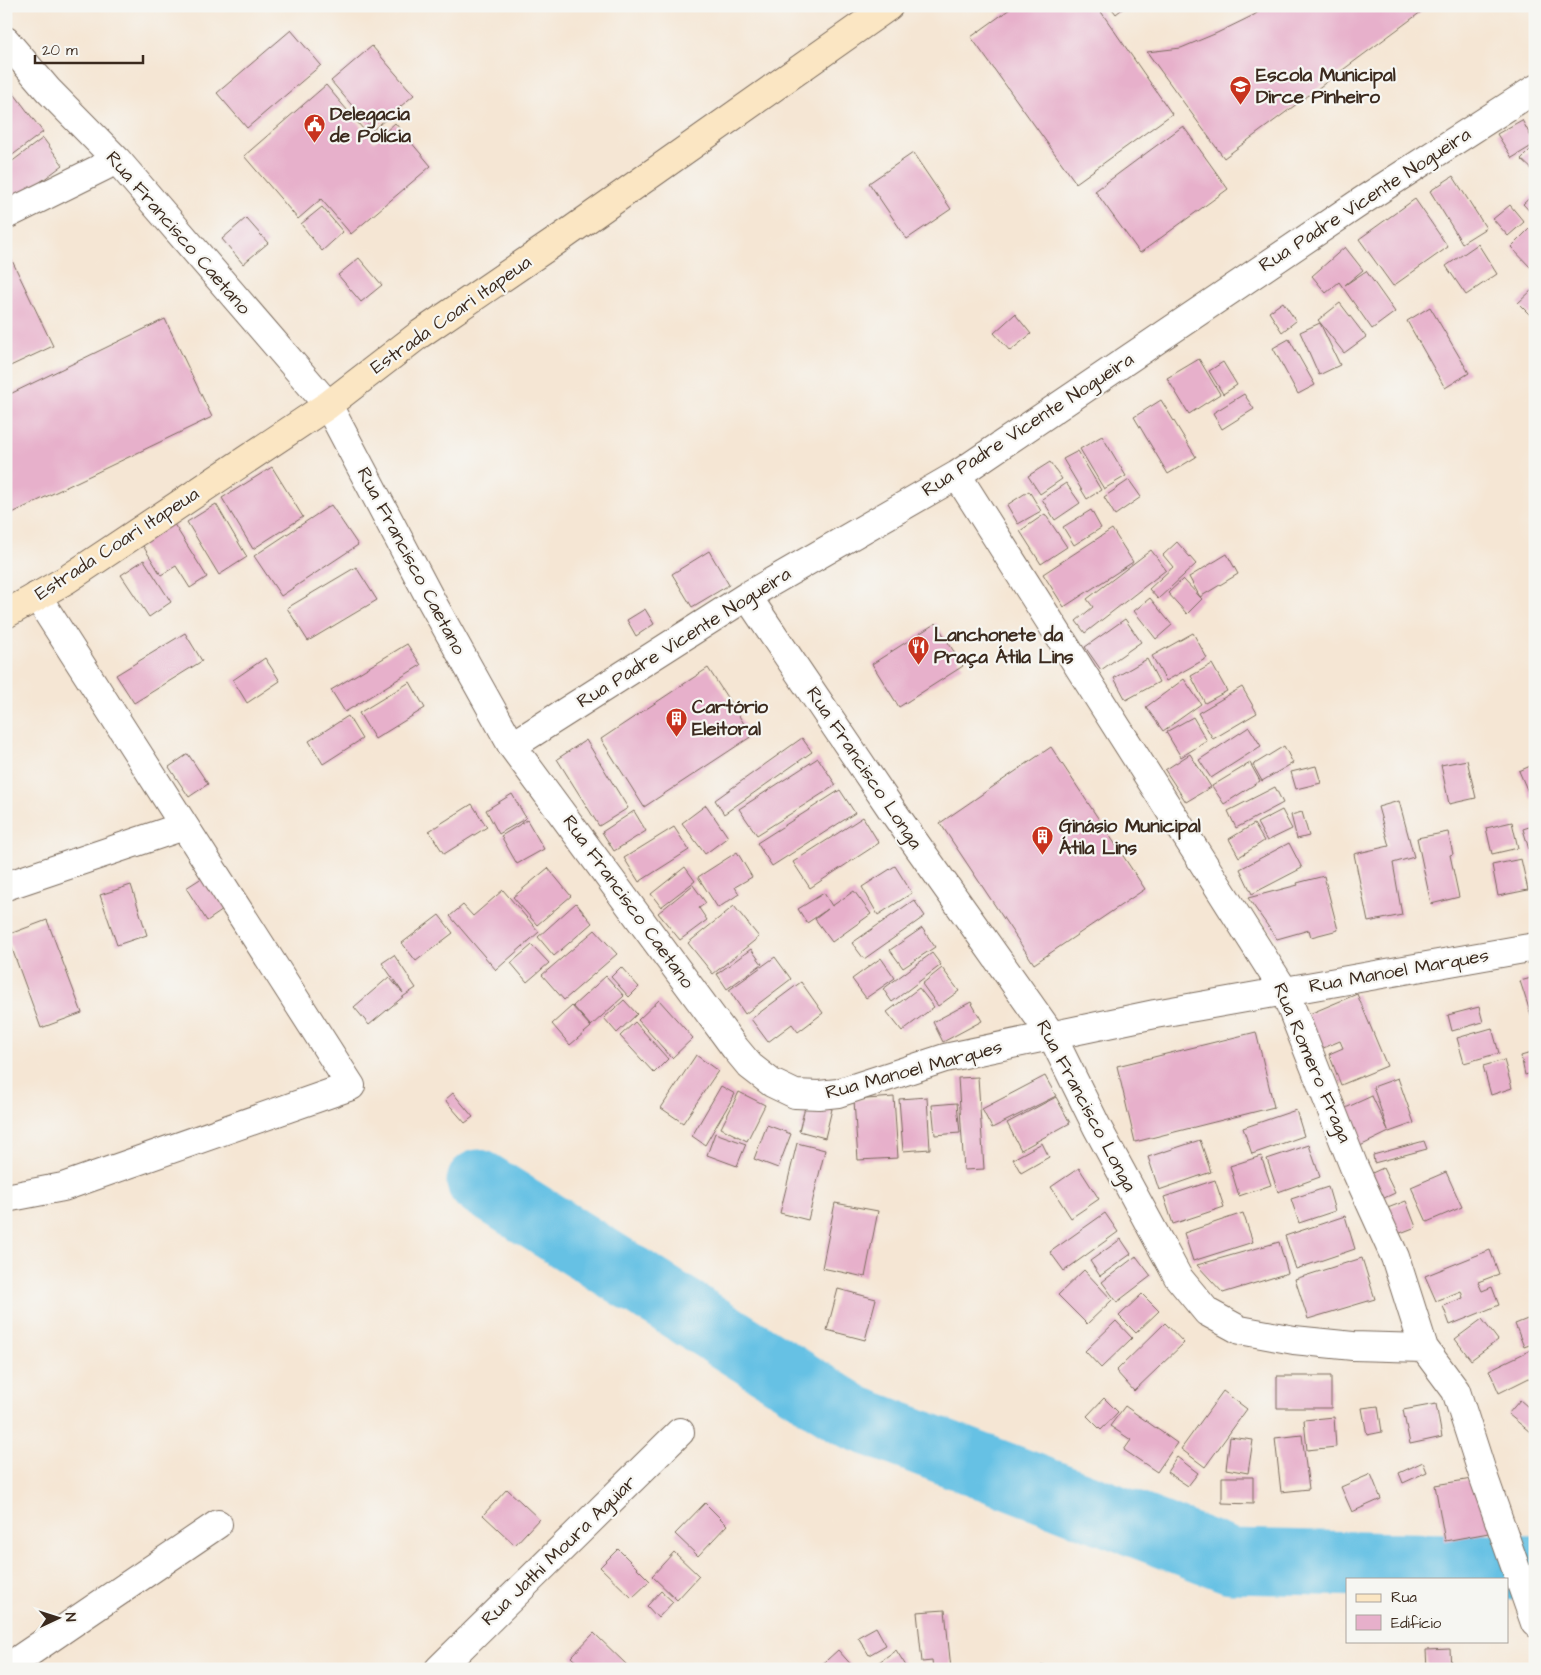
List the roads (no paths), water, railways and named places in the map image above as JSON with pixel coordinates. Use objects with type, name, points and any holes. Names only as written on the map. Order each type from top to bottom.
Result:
[{"type":"street","name":"Estrada Coari Itapeua","points":[[6,614],[74,574],[328,405],[420,334],[562,237],[889,6]]},
{"type":"street","name":"Rua Francisco Caetano","points":[[6,41],[48,90],[117,160],[328,405],[432,602],[512,746],[735,1048],[750,1066],[772,1083],[795,1094]]},
{"type":"street","name":"Rua Padre Vicente Nogueira","points":[[512,746],[747,596],[957,475],[1353,206],[1535,89]]},
{"type":"street","points":[[6,215],[117,160]]},
{"type":"street","name":"Rua Romero Fraga","points":[[957,475],[1285,992],[1354,1167],[1395,1257],[1424,1348],[1456,1391],[1535,1624]]},
{"type":"street","points":[[6,1198],[63,1187],[351,1086],[37,596]]},
{"type":"street","name":"Rua Francisco Longa","points":[[747,596],[894,812],[1052,1036],[1097,1127],[1156,1238],[1178,1277],[1207,1312],[1240,1330],[1294,1340],[1353,1346],[1424,1348]]},
{"type":"street","points":[[6,886],[184,826]]},
{"type":"street","name":"Rua Manoel Marques","points":[[795,1094],[819,1095],[838,1093],[945,1058],[1155,1014],[1535,947]]},
{"type":"street","name":"Rua Jathi Moura Aguiar","points":[[439,1669],[680,1432]]},
{"type":"street","points":[[8,1666],[218,1524]]},
{"type":"waterway","points":[[479,1182],[853,1417],[1231,1561],[1535,1568]]},
{"type":"place","name":"Escola Municipal Dirce Pinheiro","points":[[1240,105]]},
{"type":"place","name":"Delegacia de Polícia","points":[[314,144]]},
{"type":"place","name":"Lanchonete da Praça Átila Lins","points":[[918,665]]},
{"type":"place","name":"Cartório Eleitoral","points":[[676,737]]},
{"type":"place","name":"Ginásio Municipal Átila Lins","points":[[1043,856]]}]
